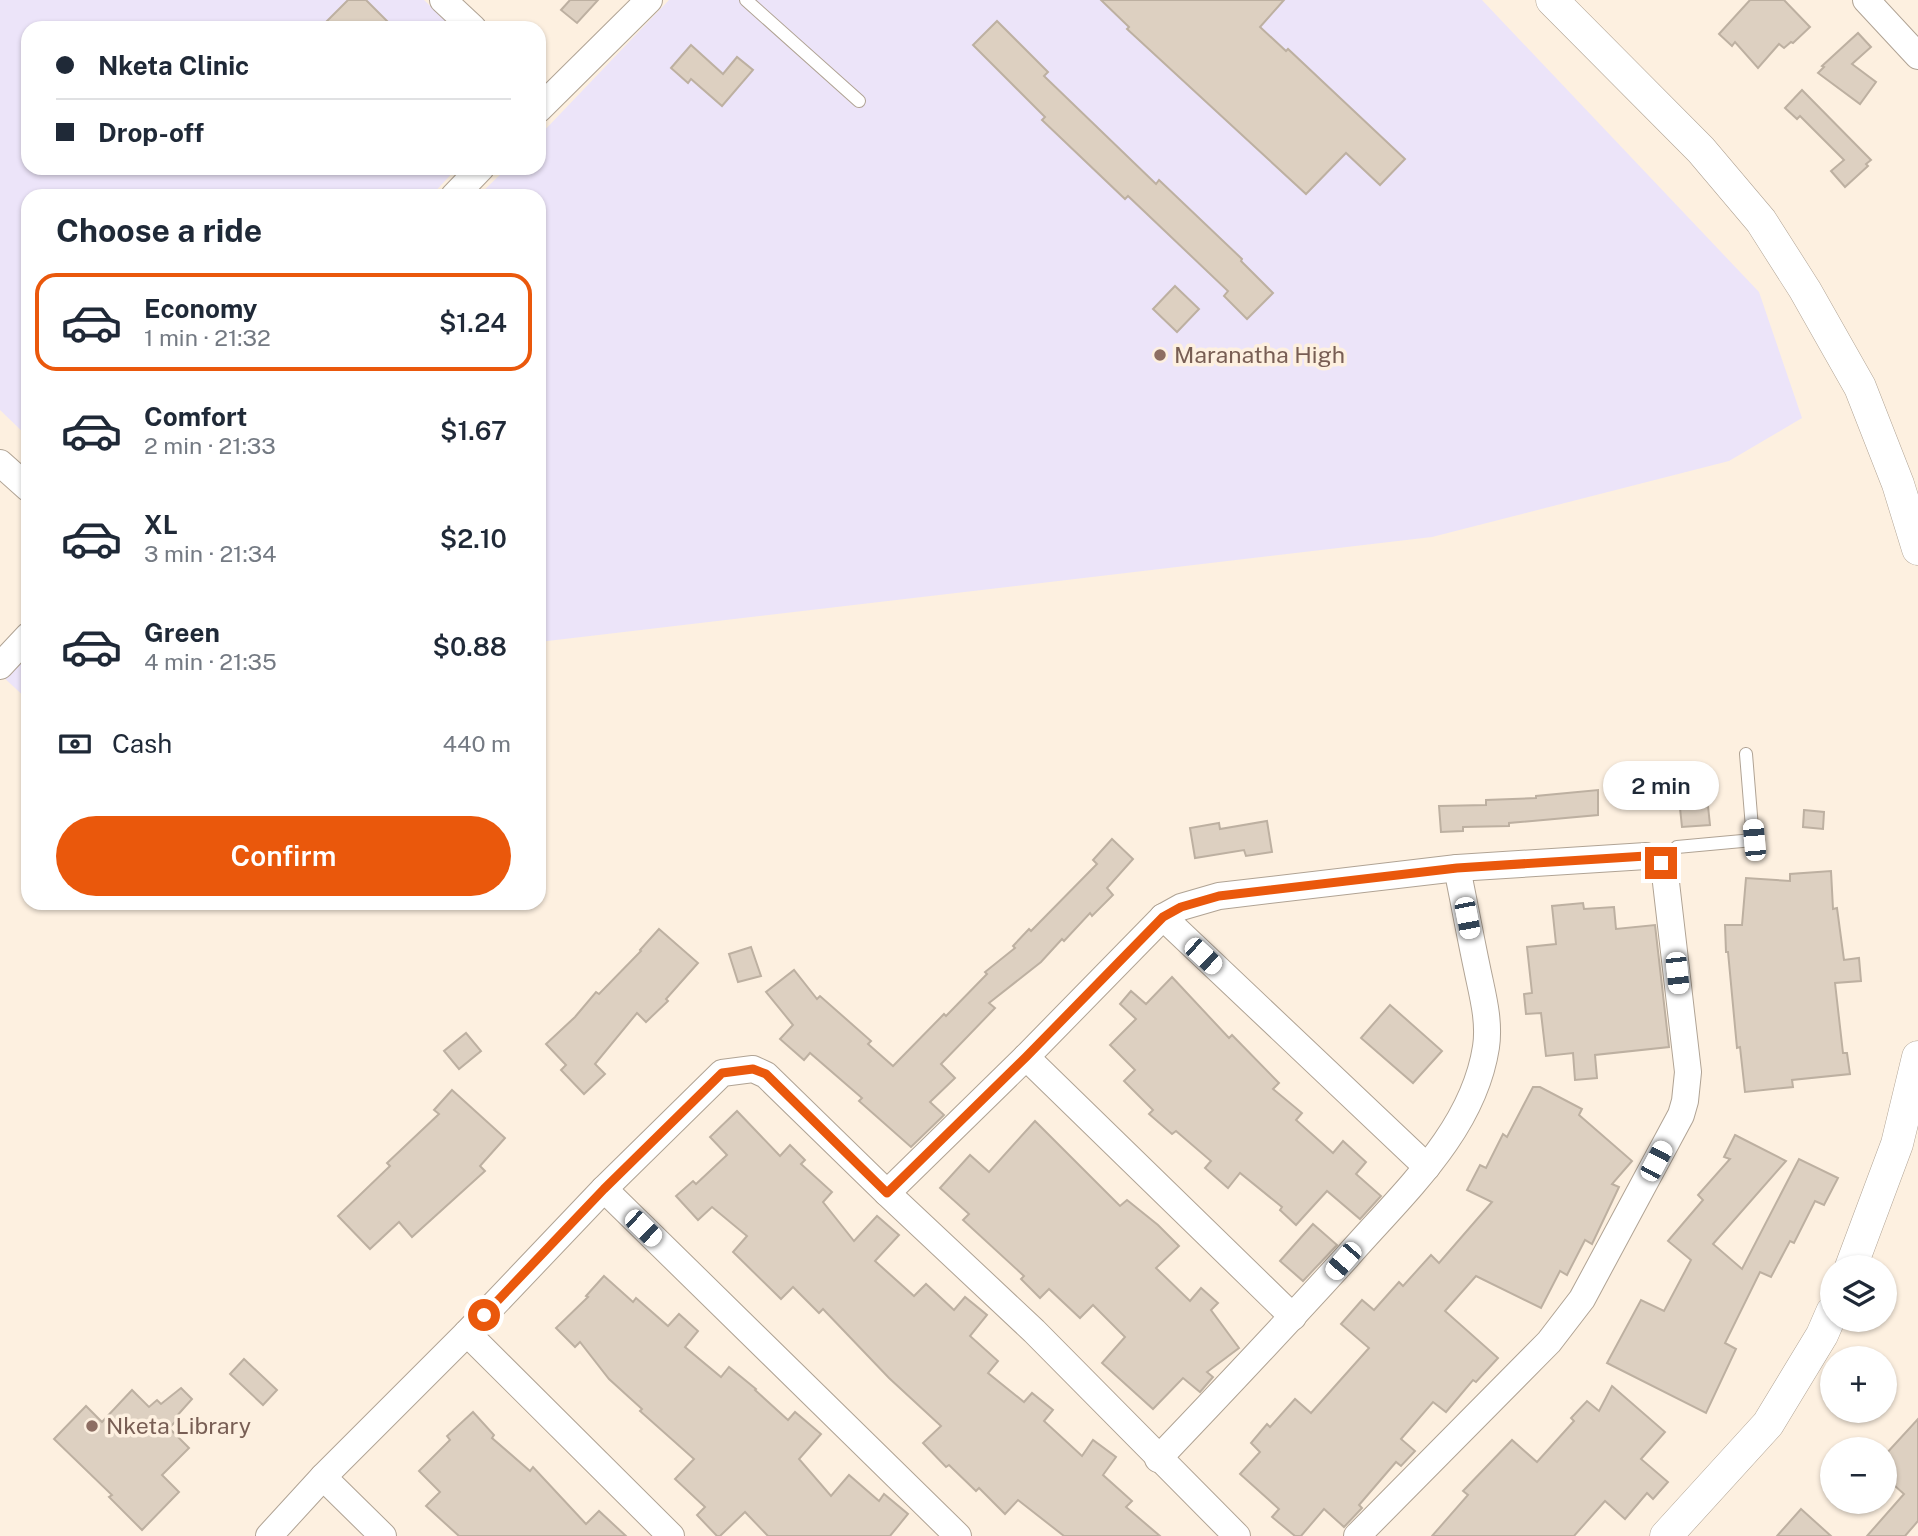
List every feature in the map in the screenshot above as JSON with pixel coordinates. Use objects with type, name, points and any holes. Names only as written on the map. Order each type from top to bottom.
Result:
[{"type":"street","points":[[443,0],[465,21]]},
{"type":"street","points":[[546,96],[649,0]]},
{"type":"street","points":[[1552,0],[1701,150],[1761,221],[1805,290],[1860,387],[1898,484],[1918,549]]},
{"type":"street","points":[[1866,0],[1918,56]]},
{"type":"street","points":[[461,189],[474,175]]},
{"type":"street","points":[[0,463],[21,482]]},
{"type":"street","points":[[0,666],[21,644]]},
{"type":"street","points":[[887,1193],[1026,1057],[1163,917],[1181,907],[1219,896],[1457,868],[1646,856],[1661,863],[1665,874],[1688,1072],[1681,1115],[1582,1299],[1566,1322],[1357,1536]]},
{"type":"street","points":[[1158,1459],[1293,1317],[1427,1167],[1453,1130],[1470,1099],[1481,1071],[1486,1044],[1486,1018],[1457,868]]},
{"type":"street","points":[[1163,917],[1427,1167]]},
{"type":"street","points":[[1026,1057],[1293,1317]]},
{"type":"street","points":[[1855,1255],[1897,1144],[1918,1057]]},
{"type":"street","points":[[269,1536],[323,1477],[467,1334],[604,1189],[722,1073],[753,1069],[766,1074],[887,1193],[1034,1331],[1237,1536]]},
{"type":"street","points":[[604,1189],[958,1536]]},
{"type":"street","points":[[1667,1536],[1768,1423],[1823,1332]]},
{"type":"street","points":[[467,1334],[671,1536]]},
{"type":"street","points":[[323,1477],[383,1536]]},
{"type":"lane","points":[[746,0],[859,102]]},
{"type":"lane","points":[[1661,863],[1677,847],[1754,840],[1746,754]]},
{"type":"shaded area","points":[[0,0],[424,0],[446,21],[21,21],[21,175],[450,175],[438,189],[21,189],[21,430],[0,410]]},
{"type":"shaded area","name":"Maranatha High","points":[[669,0],[1482,0],[1759,292],[1802,418],[1729,461],[1432,537],[546,641],[546,189],[485,189],[500,175],[546,175],[546,129]]},
{"type":"shaded area","points":[[21,651],[21,694],[0,674]]},
{"type":"building","points":[[348,0],[366,0],[387,21],[327,21]]},
{"type":"building","points":[[570,0],[598,0],[577,23],[561,10]]},
{"type":"building","points":[[1101,0],[1284,0],[1260,27],[1286,51],[1288,49],[1405,159],[1380,185],[1346,153],[1306,194],[1127,29],[1129,27]]},
{"type":"building","points":[[1750,0],[1784,0],[1810,27],[1784,48],[1779,44],[1758,68],[1735,42],[1732,46],[1719,34]]},
{"type":"building","points":[[997,21],[1048,72],[1044,76],[1156,184],[1159,180],[1242,259],[1273,293],[1247,319],[1224,296],[1228,291],[1128,196],[1125,199],[1042,120],[1045,117],[973,45]]},
{"type":"building","points":[[1858,33],[1871,47],[1852,64],[1876,82],[1860,104],[1818,73],[1824,67],[1822,66]]},
{"type":"building","points":[[691,45],[723,74],[737,57],[753,70],[722,106],[691,79],[688,83],[671,68]]},
{"type":"building","points":[[1802,90],[1871,160],[1845,187],[1831,171],[1844,160],[1800,116],[1797,119],[1785,108]]},
{"type":"building","points":[[1175,286],[1199,309],[1177,332],[1153,309]]},
{"type":"building","points":[[1692,775],[1695,803],[1637,807],[1635,784],[1675,782],[1674,776]]},
{"type":"building","points":[[1598,790],[1598,815],[1509,823],[1509,826],[1463,827],[1463,831],[1441,832],[1439,806],[1486,805],[1486,800],[1536,798]]},
{"type":"building","points":[[1708,806],[1710,825],[1682,827],[1680,808]]},
{"type":"building","points":[[1804,810],[1824,812],[1823,829],[1803,827]]},
{"type":"building","points":[[1267,821],[1272,852],[1246,856],[1244,850],[1195,858],[1190,828],[1219,823],[1220,829]]},
{"type":"building","points":[[1112,839],[1133,859],[1107,888],[1113,895],[1092,916],[1090,913],[1064,941],[1062,939],[1041,962],[989,1003],[995,1008],[941,1064],[955,1078],[930,1102],[944,1115],[911,1147],[859,1101],[862,1098],[810,1053],[804,1060],[780,1039],[793,1025],[766,992],[794,970],[817,999],[820,996],[871,1041],[868,1044],[893,1066],[1097,864],[1093,860]]},
{"type":"building","points":[[1831,871],[1833,909],[1837,908],[1844,960],[1859,958],[1861,981],[1835,983],[1843,1053],[1847,1053],[1850,1074],[1792,1080],[1793,1087],[1745,1092],[1740,1047],[1737,1048],[1725,925],[1742,925],[1746,878],[1790,881],[1790,874]]},
{"type":"building","points":[[1583,903],[1584,909],[1614,907],[1616,929],[1655,925],[1669,1047],[1595,1055],[1597,1078],[1575,1080],[1573,1053],[1546,1056],[1541,1013],[1526,1014],[1524,994],[1532,993],[1527,947],[1556,944],[1552,906]]},
{"type":"building","points":[[659,929],[698,963],[666,999],[668,1001],[646,1022],[637,1013],[595,1064],[605,1074],[584,1094],[561,1070],[566,1065],[546,1044],[575,1017],[596,992],[599,994]]},
{"type":"building","points":[[751,947],[761,976],[738,982],[729,954]]},
{"type":"building","points":[[1172,977],[1229,1038],[1232,1035],[1279,1083],[1273,1089],[1302,1113],[1296,1120],[1333,1153],[1343,1141],[1366,1162],[1356,1174],[1381,1196],[1360,1219],[1327,1191],[1296,1225],[1280,1210],[1282,1207],[1240,1173],[1228,1188],[1205,1168],[1211,1161],[1176,1131],[1172,1134],[1149,1114],[1153,1110],[1124,1081],[1135,1070],[1110,1045],[1136,1019],[1120,1004],[1131,991],[1146,1004]]},
{"type":"building","points":[[1390,1005],[1442,1051],[1413,1083],[1361,1038]]},
{"type":"building","points":[[466,1033],[481,1051],[459,1069],[444,1051]]},
{"type":"building","points":[[1533,1087],[1540,1087],[1582,1109],[1579,1115],[1632,1161],[1612,1184],[1619,1187],[1592,1244],[1585,1240],[1567,1275],[1560,1271],[1541,1308],[1476,1276],[1445,1311],[1498,1358],[1476,1382],[1473,1380],[1446,1412],[1433,1402],[1401,1439],[1415,1451],[1401,1466],[1396,1462],[1359,1505],[1362,1508],[1344,1527],[1324,1509],[1301,1536],[1295,1536],[1272,1517],[1279,1509],[1240,1474],[1260,1452],[1251,1443],[1267,1424],[1270,1427],[1295,1399],[1311,1413],[1369,1348],[1341,1324],[1362,1300],[1374,1310],[1399,1282],[1403,1286],[1431,1255],[1439,1263],[1492,1202],[1467,1190],[1480,1165],[1486,1168],[1503,1134],[1507,1137]]},
{"type":"building","points":[[452,1090],[505,1138],[480,1166],[485,1171],[412,1237],[399,1222],[370,1249],[338,1216],[390,1166],[387,1163],[439,1114],[434,1110]]},
{"type":"building","points":[[737,1111],[780,1156],[790,1145],[805,1160],[801,1164],[832,1192],[823,1202],[854,1241],[877,1216],[899,1235],[875,1261],[914,1296],[926,1284],[954,1310],[965,1297],[987,1315],[970,1336],[998,1361],[988,1373],[1024,1402],[1032,1393],[1053,1410],[1044,1421],[1082,1456],[1093,1440],[1116,1457],[1103,1475],[1132,1501],[1126,1507],[1160,1536],[1064,1536],[1018,1500],[1005,1514],[979,1488],[976,1491],[949,1465],[946,1467],[923,1443],[941,1426],[889,1378],[823,1309],[819,1313],[793,1287],[781,1299],[733,1252],[747,1236],[712,1207],[698,1220],[676,1196],[693,1181],[696,1184],[727,1155],[710,1137]]},
{"type":"building","points":[[1035,1121],[1120,1206],[1127,1200],[1179,1246],[1156,1268],[1190,1301],[1201,1288],[1218,1303],[1211,1310],[1239,1348],[1207,1372],[1213,1377],[1200,1392],[1183,1378],[1153,1409],[1102,1363],[1125,1337],[1093,1305],[1080,1318],[1049,1289],[1040,1298],[1021,1279],[1024,1276],[963,1220],[969,1214],[940,1188],[970,1155],[989,1172]]},
{"type":"building","points":[[1735,1135],[1786,1161],[1713,1244],[1742,1269],[1799,1159],[1838,1178],[1824,1205],[1815,1201],[1794,1243],[1790,1241],[1771,1277],[1760,1272],[1725,1343],[1736,1349],[1706,1413],[1607,1363],[1641,1300],[1664,1311],[1691,1260],[1668,1241],[1703,1200],[1698,1195],[1730,1159],[1724,1157]]},
{"type":"building","points":[[1313,1224],[1337,1245],[1303,1281],[1280,1261]]},
{"type":"building","points":[[604,1276],[633,1302],[636,1298],[668,1326],[679,1314],[698,1331],[685,1347],[721,1377],[729,1367],[788,1420],[795,1412],[821,1434],[799,1459],[831,1496],[849,1475],[879,1501],[884,1494],[908,1514],[890,1536],[768,1536],[745,1512],[717,1536],[697,1515],[705,1507],[675,1479],[694,1459],[640,1411],[642,1409],[609,1379],[580,1342],[575,1347],[556,1328],[588,1297],[586,1296]]},
{"type":"building","points":[[244,1359],[277,1390],[263,1405],[230,1374]]},
{"type":"building","points":[[1612,1386],[1665,1432],[1641,1459],[1668,1482],[1653,1499],[1647,1493],[1625,1519],[1605,1501],[1574,1536],[1432,1536],[1468,1495],[1463,1491],[1512,1440],[1537,1462],[1574,1421],[1571,1418],[1587,1401],[1599,1411]]},
{"type":"building","points":[[181,1388],[192,1399],[169,1428],[189,1448],[162,1475],[179,1492],[142,1530],[109,1497],[112,1495],[54,1439],[86,1406],[102,1422],[132,1390],[149,1407],[157,1400],[161,1404]]},
{"type":"building","points":[[473,1412],[494,1435],[492,1438],[530,1471],[533,1467],[586,1524],[599,1511],[626,1536],[459,1536],[426,1506],[440,1492],[419,1471],[450,1440],[447,1436]]},
{"type":"building","points":[[1918,1419],[1918,1521],[1905,1536],[1867,1536],[1886,1514],[1897,1514],[1897,1502],[1904,1494],[1897,1488],[1897,1442]]},
{"type":"building","points":[[1801,1509],[1831,1536],[1777,1536]]},
{"type":"place","name":"Maranatha High","points":[[1160,355]]},
{"type":"place","name":"Nketa Library","points":[[92,1426]]},
{"type":"route","points":[[484,1315],[604,1189],[722,1073],[753,1069],[766,1074],[887,1193],[1026,1057],[1163,917],[1181,907],[1219,896],[1457,868],[1646,856],[1661,863]]}]
